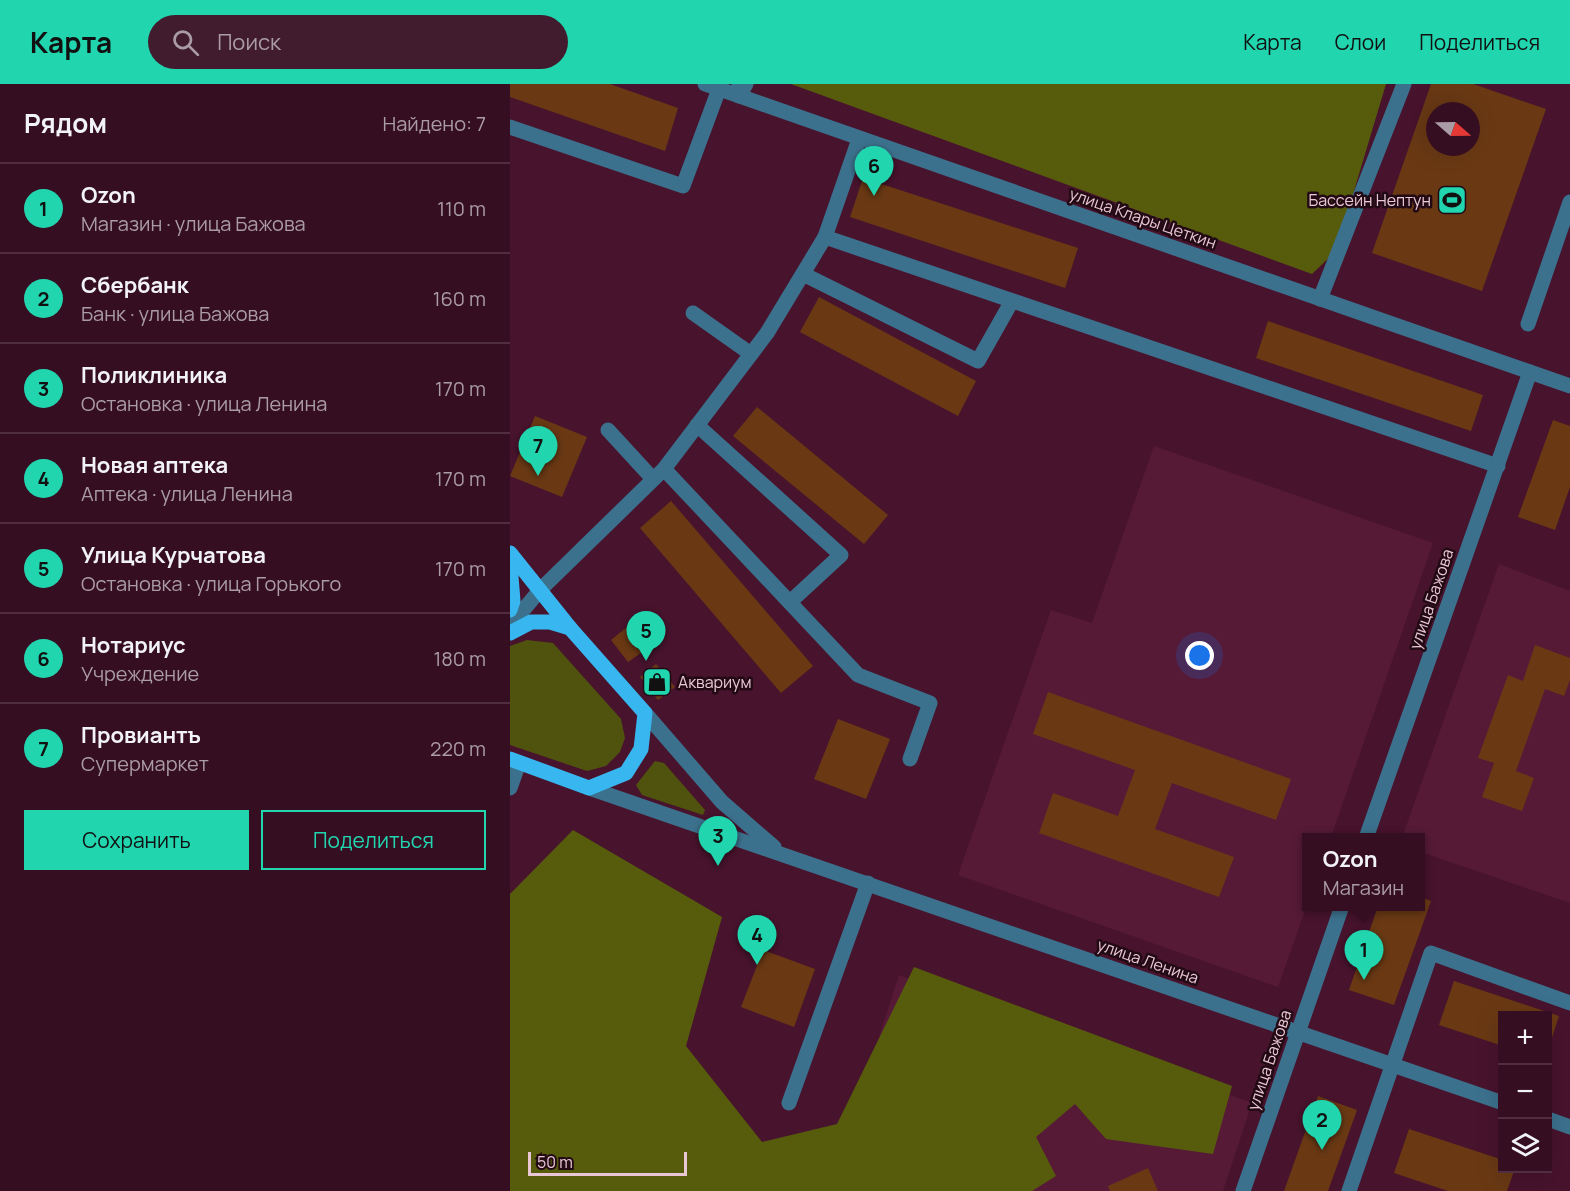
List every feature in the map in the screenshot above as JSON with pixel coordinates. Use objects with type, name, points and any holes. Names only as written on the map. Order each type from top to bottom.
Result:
[{"type":"main road","points":[[510,554],[570,628],[645,713],[641,749],[626,773],[590,788],[515,761]]},
{"type":"main road","points":[[510,564],[513,601],[510,610]]},
{"type":"main road","points":[[510,633],[531,622],[550,622],[570,628]]},
{"type":"street","points":[[1320,299],[1404,84]]},
{"type":"street","points":[[510,127],[683,186],[712,86]]},
{"type":"street","name":"улица Клары Цеткин","points":[[712,86],[741,88],[859,139],[1570,386]]},
{"type":"street","points":[[510,626],[540,590],[658,474],[767,333],[825,237],[859,139]]},
{"type":"street","points":[[1528,324],[1570,202]]},
{"type":"street","points":[[825,237],[1498,465]]},
{"type":"street","points":[[803,274],[978,361],[1012,301]]},
{"type":"street","points":[[693,313],[751,354]]},
{"type":"street","name":"улица Бажова","points":[[1367,833],[1530,372]]},
{"type":"street","points":[[697,425],[840,555],[790,602]]},
{"type":"street","points":[[608,430],[658,474],[790,602],[858,675],[930,703],[910,759]]},
{"type":"street","points":[[645,713],[722,802],[781,852]]},
{"type":"street","points":[[510,788],[515,761]]},
{"type":"street","name":"улица Ленина","points":[[590,788],[1498,1101]]},
{"type":"street","points":[[789,1103],[868,883]]},
{"type":"street","name":"улица Бажова","points":[[1243,1191],[1340,911]]},
{"type":"street","points":[[1348,1191],[1394,1065],[1431,953],[1570,1003]]},
{"type":"street","points":[[1552,1120],[1570,1126]]},
{"type":"shaded area","points":[[791,84],[1386,84],[1336,251],[1312,274]]},
{"type":"shaded area","points":[[1154,446],[1433,543],[1332,833],[1302,833],[1302,911],[1305,911],[1278,987],[958,875],[1051,610],[1092,623]]},
{"type":"shaded area","points":[[1499,564],[1570,591],[1570,903],[1425,853],[1425,833],[1404,833]]},
{"type":"shaded area","points":[[527,640],[553,643],[621,719],[625,738],[620,752],[606,766],[587,771],[510,745],[510,646]]},
{"type":"shaded area","points":[[655,761],[664,763],[705,810],[703,815],[642,795],[636,785]]},
{"type":"shaded area","points":[[573,830],[722,917],[686,1046],[762,1142],[837,1124],[914,967],[1232,1086],[1213,1154],[1106,1139],[1075,1104],[1036,1137],[1056,1176],[1032,1191],[510,1191],[510,894]]},
{"type":"shaded area","points":[[899,975],[1252,1103],[1223,1191],[829,1191]]},
{"type":"building","points":[[510,84],[610,84],[678,108],[665,151],[510,97]]},
{"type":"building","name":"Бассейн Нептун","points":[[1431,84],[1473,84],[1546,109],[1482,291],[1372,253]]},
{"type":"building","points":[[863,178],[1078,248],[1065,288],[850,217]]},
{"type":"building","points":[[819,297],[976,381],[958,416],[800,332]]},
{"type":"building","points":[[1268,321],[1483,395],[1471,431],[1256,358]]},
{"type":"building","points":[[757,407],[888,515],[864,544],[733,436]]},
{"type":"building","points":[[535,416],[587,437],[562,497],[510,476]]},
{"type":"building","points":[[1553,420],[1570,426],[1570,487],[1555,530],[1518,517]]},
{"type":"building","points":[[671,501],[813,666],[781,693],[640,528]]},
{"type":"building","name":"Аквариум","points":[[627,627],[645,650],[628,662],[611,640]]},
{"type":"building","points":[[1535,645],[1570,658],[1570,680],[1564,696],[1545,689],[1516,771],[1534,778],[1522,811],[1482,797],[1494,763],[1478,758],[1508,675],[1523,681]]},
{"type":"building","name":"Аквариум","points":[[656,664],[675,687],[658,700],[640,677]]},
{"type":"building","points":[[1048,692],[1291,779],[1276,820],[1172,783],[1155,829],[1234,857],[1219,897],[1039,833],[1053,793],[1118,816],[1135,770],[1033,734]]},
{"type":"building","points":[[838,719],[890,739],[866,799],[814,779]]},
{"type":"building","points":[[1425,899],[1431,901],[1394,1005],[1349,990],[1376,911],[1425,911]]},
{"type":"building","points":[[763,950],[815,969],[794,1027],[741,1007]]},
{"type":"building","points":[[1454,981],[1544,1011],[1498,1011],[1498,1044],[1439,1025]]},
{"type":"building","points":[[1552,1014],[1559,1016],[1552,1038]]},
{"type":"building","points":[[1318,1096],[1357,1110],[1328,1191],[1284,1191]]},
{"type":"building","points":[[1409,1129],[1498,1158],[1498,1173],[1513,1173],[1507,1191],[1448,1191],[1394,1173]]},
{"type":"building","points":[[1148,1168],[1158,1191],[1110,1191],[1108,1186]]},
{"type":"place","name":"Нотариус","points":[[874,196]]},
{"type":"place","name":"Бассейн Нептун","points":[[1452,200]]},
{"type":"place","name":"Провиантъ","points":[[538,476]]},
{"type":"place","name":"Улица Курчатова","points":[[646,661]]},
{"type":"place","name":"Аквариум","points":[[657,682]]},
{"type":"place","name":"Поликлиника","points":[[718,866]]},
{"type":"place","name":"Новая аптека","points":[[757,965]]},
{"type":"place","name":"Ozon","points":[[1364,980]]},
{"type":"place","name":"Сбербанк","points":[[1322,1150]]}]
